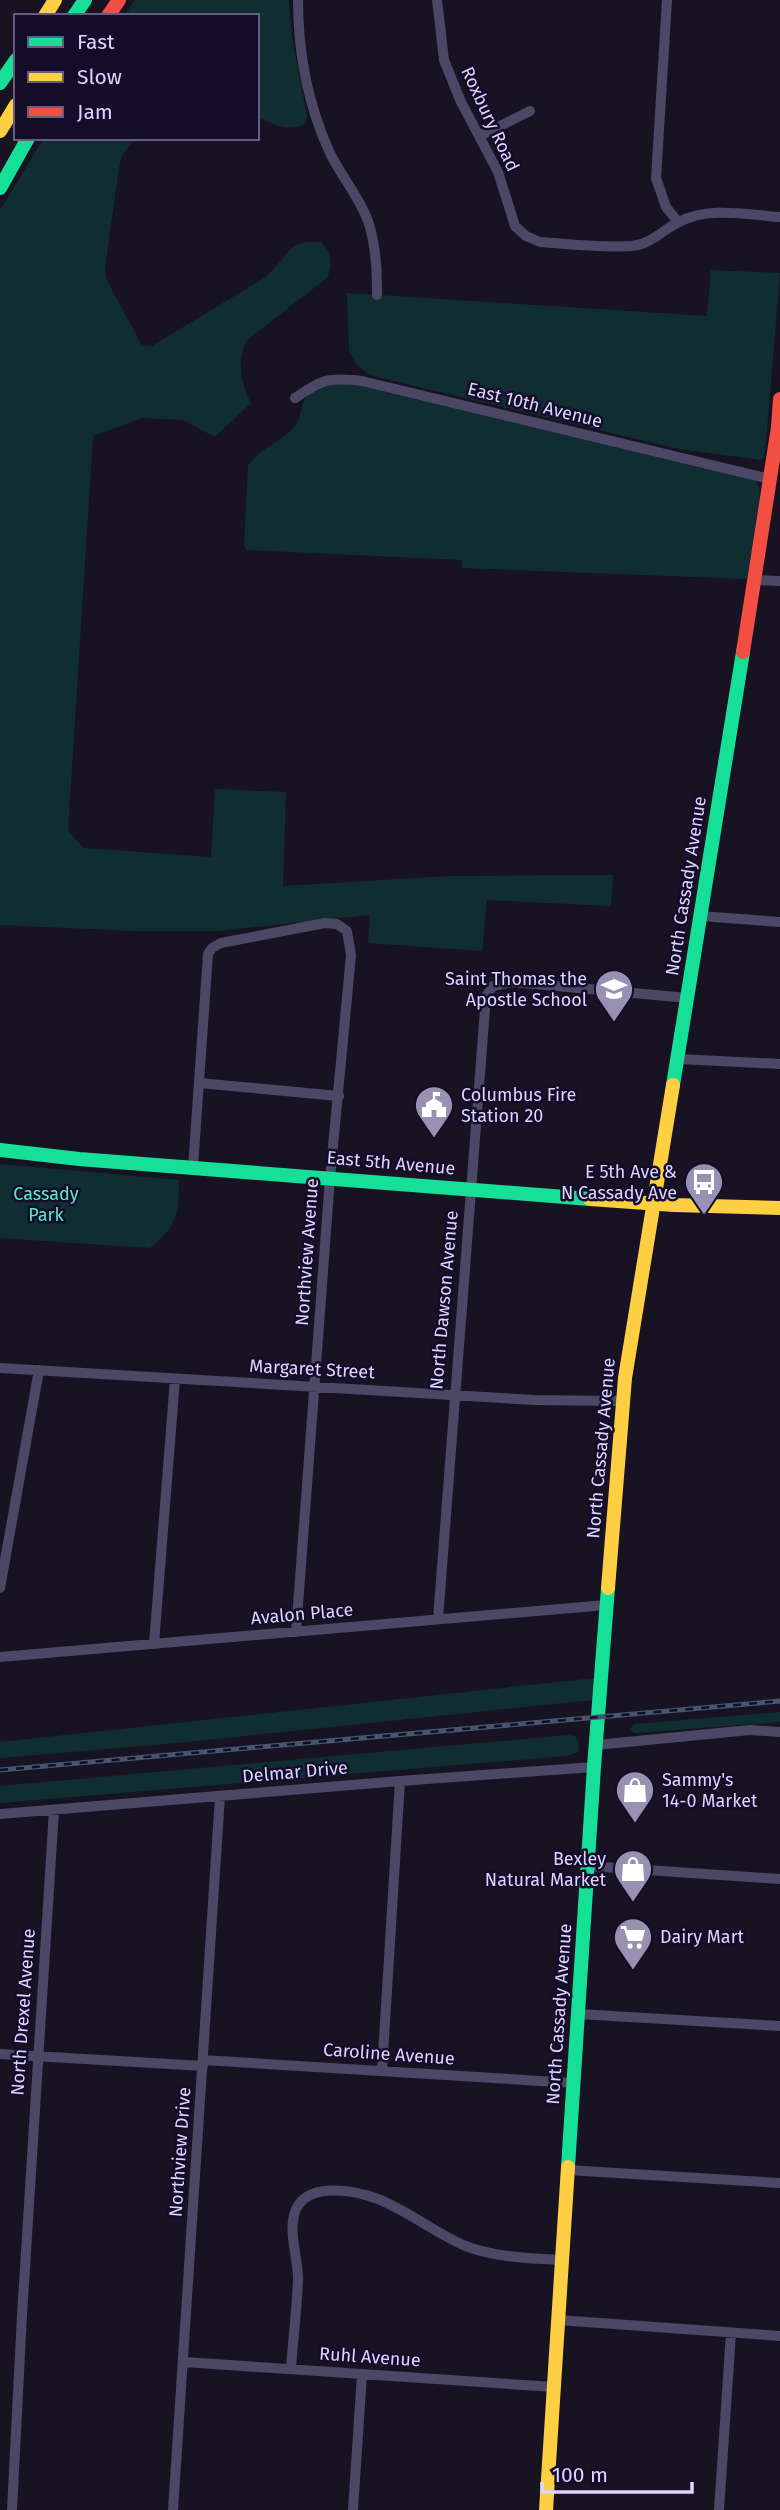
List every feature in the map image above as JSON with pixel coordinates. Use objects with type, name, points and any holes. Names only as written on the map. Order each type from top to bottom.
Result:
[{"type":"main road","points":[[0,83],[14,63]]},
{"type":"main road","points":[[0,131],[14,108]]},
{"type":"main road","points":[[0,188],[26,140]]},
{"type":"main road","name":"North Cassady Avenue","points":[[546,2510],[587,1866],[623,1401],[633,1324],[779,427],[780,399]]},
{"type":"main road","name":"East 5th Avenue","points":[[0,1150],[79,1159],[654,1203],[780,1209]]},
{"type":"street","points":[[298,0],[303,67],[328,150],[368,219],[377,268],[377,295]]},
{"type":"street","name":"Roxbury Road","points":[[437,0],[444,60],[461,102],[498,172],[515,226],[526,236],[540,242],[632,246],[649,242],[678,222],[699,214],[721,212],[780,217]]},
{"type":"street","points":[[667,0],[656,178],[666,207],[678,222]]},
{"type":"street","points":[[480,136],[530,111]]},
{"type":"street","name":"East 10th Avenue","points":[[296,398],[321,381],[339,378],[362,381],[770,479]]},
{"type":"street","points":[[755,580],[780,581]]},
{"type":"street","points":[[700,916],[780,922]]},
{"type":"street","name":"Northview Avenue","points":[[199,1083],[208,961],[212,948],[230,941],[325,923],[337,924],[347,931],[351,955],[330,1178],[296,1632]]},
{"type":"street","name":"North Dawson Avenue","points":[[438,1619],[486,996],[493,986],[512,982],[688,998]]},
{"type":"street","points":[[678,1059],[780,1064]]},
{"type":"street","points":[[192,1167],[199,1083],[339,1096]]},
{"type":"street","name":"Margaret Street","points":[[0,1368],[454,1395],[623,1401]]},
{"type":"street","points":[[0,1588],[39,1370]]},
{"type":"street","points":[[154,1644],[175,1379]]},
{"type":"street","name":"Avalon Place","points":[[0,1657],[606,1605]]},
{"type":"street","points":[[596,1745],[750,1730],[780,1732]]},
{"type":"street","name":"Delmar Drive","points":[[0,1814],[594,1767]]},
{"type":"street","points":[[382,2071],[400,1781]]},
{"type":"street","name":"Northview Drive","points":[[173,2510],[220,1796]]},
{"type":"street","name":"North Drexel Avenue","points":[[12,2510],[54,1810]]},
{"type":"street","points":[[587,1866],[780,1879]]},
{"type":"street","points":[[578,2014],[780,2026]]},
{"type":"street","name":"Caroline Avenue","points":[[0,2054],[382,2071],[573,2083]]},
{"type":"street","points":[[568,2170],[780,2183]]},
{"type":"street","points":[[291,2369],[298,2278],[294,2214],[302,2200],[317,2192],[358,2193],[379,2200],[464,2245],[507,2258],[562,2260]]},
{"type":"street","points":[[558,2320],[780,2336]]},
{"type":"street","points":[[719,2510],[731,2333]]},
{"type":"street","name":"Ruhl Avenue","points":[[184,2362],[554,2387]]},
{"type":"street","points":[[353,2510],[362,2374]]},
{"type":"green space","points":[[135,0],[289,0],[292,38],[307,116],[304,125],[286,127],[259,118],[259,14],[125,14]]},
{"type":"green space","points":[[43,140],[133,140],[122,155],[119,168],[105,267],[107,281],[142,345],[152,346],[266,277],[293,247],[304,242],[321,242],[331,263],[327,278],[247,340],[241,372],[251,403],[215,437],[183,420],[142,418],[93,436],[68,830],[83,848],[211,857],[215,789],[286,792],[283,886],[449,876],[613,875],[611,906],[487,900],[482,951],[368,943],[370,915],[217,931],[135,931],[0,925],[0,210]]},
{"type":"green space","points":[[711,270],[780,273],[765,454],[761,460],[679,449],[369,375],[356,364],[349,350],[347,293],[707,316]]},
{"type":"green space","points":[[336,383],[354,383],[754,479],[759,486],[760,495],[747,579],[462,568],[462,560],[248,550],[244,547],[248,466],[258,454],[294,427],[309,394]]},
{"type":"green space","name":"Cassady Park","points":[[0,1164],[179,1180],[175,1219],[166,1233],[150,1248],[0,1238]]},
{"type":"green space","points":[[595,1678],[593,1700],[167,1744],[0,1758],[0,1742]]},
{"type":"green space","points":[[780,1712],[780,1722],[634,1733],[630,1729],[634,1724]]},
{"type":"green space","points":[[575,1736],[579,1743],[578,1752],[567,1756],[0,1803],[0,1786]]},
{"type":"railway","points":[[0,1770],[780,1701]]},
{"type":"traffic: fast","points":[[75,14],[85,0]]},
{"type":"traffic: fast","points":[[0,83],[14,63]]},
{"type":"traffic: fast","points":[[0,188],[27,140]]},
{"type":"traffic: fast","points":[[673,1085],[743,652]]},
{"type":"traffic: fast","points":[[0,1150],[79,1159],[590,1199]]},
{"type":"traffic: fast","points":[[568,2167],[608,1588]]},
{"type":"traffic: slow","points":[[46,14],[55,0]]},
{"type":"traffic: slow","points":[[0,131],[14,108]]},
{"type":"traffic: slow","points":[[608,1588],[625,1378],[673,1085]]},
{"type":"traffic: slow","points":[[590,1199],[780,1208]]},
{"type":"traffic: slow","points":[[546,2510],[568,2167]]},
{"type":"traffic: jam","points":[[109,14],[119,0]]},
{"type":"traffic: jam","points":[[743,652],[780,399]]},
{"type":"place","name":"Saint Thomas the Apostle School","points":[[614,1023]]},
{"type":"place","name":"Columbus Fire Station 20","points":[[434,1139]]},
{"type":"place","name":"E 5th Ave & N Cassady Ave","points":[[704,1216]]},
{"type":"place","name":"Sammy's 14-0 Market","points":[[635,1824]]},
{"type":"place","name":"Bexley Natural Market","points":[[633,1903]]},
{"type":"place","name":"Dairy Mart","points":[[633,1971]]}]
